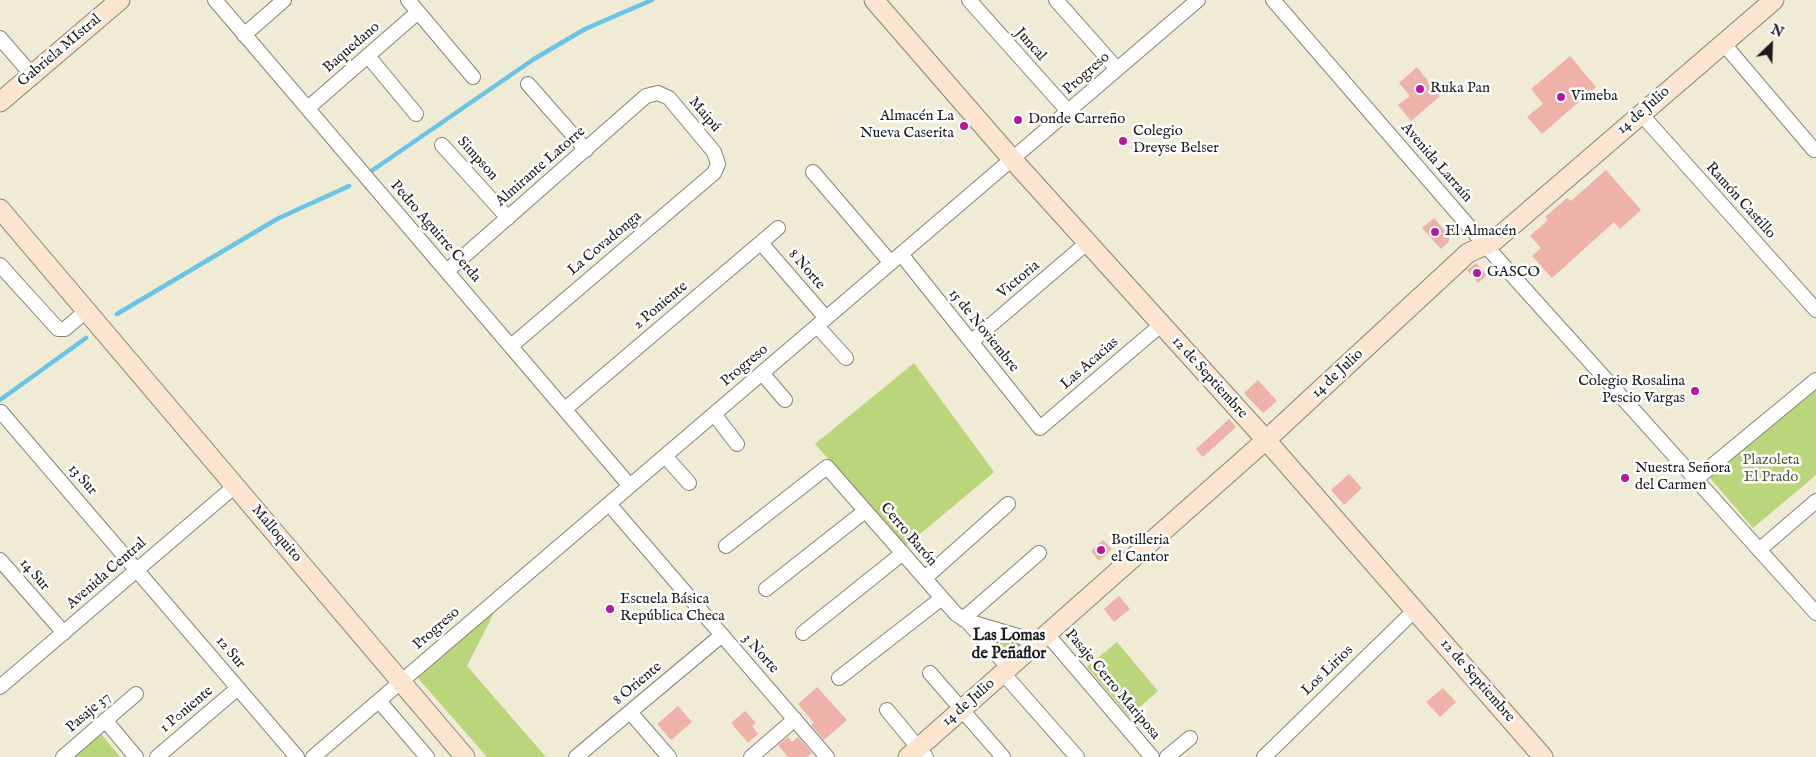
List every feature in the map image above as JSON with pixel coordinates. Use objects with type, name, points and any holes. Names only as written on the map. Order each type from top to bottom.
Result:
[{"type":"street","name":"Gabriela MIstral","points":[[0,102],[120,0]]},
{"type":"street","name":"Pedro Aguirre Cerda","points":[[215,0],[630,486]]},
{"type":"street","points":[[244,35],[284,0]]},
{"type":"street","points":[[408,0],[473,77]]},
{"type":"street","name":"12 de Septiembre","points":[[874,0],[1012,159],[1266,440],[1543,757]]},
{"type":"street","name":"Juncal","points":[[969,0],[1068,111]]},
{"type":"street","points":[[1056,0],[1117,69]]},
{"type":"street","name":"Progreso","points":[[313,757],[1198,0]]},
{"type":"street","name":"Avenida Larraín","points":[[1273,0],[1485,245],[1816,613]]},
{"type":"street","name":"14 de Julio","points":[[917,754],[962,709],[1266,440],[1468,253],[1494,241],[1774,0]]},
{"type":"street","name":"Baquedano","points":[[308,108],[418,12]]},
{"type":"street","points":[[0,38],[32,75]]},
{"type":"street","points":[[1723,43],[1814,150]]},
{"type":"street","points":[[368,56],[416,114]]},
{"type":"street","points":[[528,84],[586,150]]},
{"type":"street","name":"Almirante Latorre","points":[[447,271],[646,96],[658,93]]},
{"type":"street","name":"Maipú","points":[[658,93],[669,98],[714,152],[718,164]]},
{"type":"street","name":"Ramón Castillo","points":[[1641,114],[1816,310]]},
{"type":"street","name":"Simpson","points":[[442,145],[508,218]]},
{"type":"street","name":"La Covadonga","points":[[511,346],[714,173],[718,164]]},
{"type":"street","name":"15 de Noviembre","points":[[813,172],[896,259],[971,342],[1040,428]]},
{"type":"street","name":"Malloquito","points":[[0,209],[465,757]]},
{"type":"street","name":"2 Poniente","points":[[565,409],[778,228]]},
{"type":"street","name":"Victoria","points":[[971,342],[1088,242]]},
{"type":"street","name":"8 Norte","points":[[761,243],[822,322],[846,358]]},
{"type":"street","points":[[0,265],[58,329],[65,329],[86,311]]},
{"type":"street","name":"Las Acacias","points":[[1040,428],[1162,324]]},
{"type":"street","points":[[762,373],[786,400]]},
{"type":"street","points":[[1696,479],[1816,380]]},
{"type":"street","points":[[714,414],[737,444]]},
{"type":"street","name":"13 Sur","points":[[3,418],[138,569]]},
{"type":"street","points":[[665,456],[689,482]]},
{"type":"street","name":"Cerro Barón","points":[[726,546],[827,467],[956,614],[965,620],[1077,757]]},
{"type":"street","name":"Avenida Central","points":[[2,683],[64,633],[235,486]]},
{"type":"street","points":[[1760,550],[1816,502]]},
{"type":"street","name":"3 Norte","points":[[609,504],[827,757]]},
{"type":"street","points":[[924,578],[1008,504]]},
{"type":"street","points":[[766,588],[865,511]]},
{"type":"street","points":[[803,633],[903,553]]},
{"type":"street","points":[[965,620],[1038,553]]},
{"type":"street","name":"14 Sur","points":[[0,560],[64,633]]},
{"type":"street","name":"12 Sur","points":[[138,569],[297,757]]},
{"type":"street","points":[[839,678],[942,598]]},
{"type":"street","name":"Los Lirios","points":[[1264,757],[1415,610]]},
{"type":"street","name":"Cerro Barón","points":[[965,620],[1043,638]]},
{"type":"street","name":"8 Oriente","points":[[576,757],[722,635]]},
{"type":"street","name":"Pasaje Cerro Mariposa","points":[[1043,638],[1152,757]]},
{"type":"street","points":[[930,673],[1003,757]]},
{"type":"street","name":"1 P0niente","points":[[157,757],[238,688]]},
{"type":"street","name":"Pasaje 37","points":[[63,757],[136,694]]},
{"type":"street","points":[[379,701],[427,757]]},
{"type":"street","points":[[887,710],[917,754]]},
{"type":"street","points":[[630,712],[669,757]]},
{"type":"street","points":[[751,757],[794,719]]},
{"type":"street","points":[[105,720],[136,757]]},
{"type":"street","points":[[1167,757],[1190,738]]},
{"type":"green space","points":[[914,363],[994,472],[906,546],[815,444]]},
{"type":"green space","name":"Plazoleta El Prado","points":[[1816,388],[1816,475],[1753,528],[1710,478]]},
{"type":"green space","points":[[497,607],[467,666],[546,757],[487,757],[417,677]]},
{"type":"green space","points":[[990,636],[1026,644],[1009,659]]},
{"type":"green space","points":[[1117,642],[1158,691],[1129,716],[1087,667]]},
{"type":"green space","points":[[99,731],[120,757],[68,757]]},
{"type":"building","name":"Vimeba","points":[[1570,56],[1596,87],[1542,134],[1527,117],[1543,104],[1531,89]]},
{"type":"building","name":"Ruka Pan","points":[[1417,67],[1440,96],[1411,121],[1398,105],[1410,96],[1399,83]]},
{"type":"building","points":[[1606,170],[1641,210],[1620,229],[1614,222],[1552,278],[1532,256],[1541,248],[1530,236],[1548,220],[1545,217],[1567,198],[1571,201]]},
{"type":"building","name":"El Almacén","points":[[1434,218],[1449,236],[1449,242],[1441,249],[1422,228]]},
{"type":"building","name":"GASCO","points":[[1476,263],[1487,275],[1478,283],[1467,270]]},
{"type":"building","points":[[1258,380],[1277,401],[1263,413],[1244,393]]},
{"type":"building","points":[[1229,419],[1236,427],[1203,457],[1196,449]]},
{"type":"building","points":[[1349,474],[1362,488],[1344,505],[1331,490]]},
{"type":"building","name":"Botilleria el Cantor","points":[[1103,540],[1112,549],[1099,561],[1091,551]]},
{"type":"building","points":[[1119,596],[1130,609],[1114,622],[1104,609]]},
{"type":"building","points":[[817,687],[847,720],[824,740],[811,725],[814,723],[798,704]]},
{"type":"building","points":[[1443,688],[1456,702],[1440,717],[1426,702]]},
{"type":"building","points":[[678,706],[692,722],[671,740],[657,724]]},
{"type":"building","points":[[745,711],[756,723],[752,726],[758,734],[748,743],[731,723]]},
{"type":"building","points":[[788,737],[792,742],[798,737],[812,753],[807,757],[788,757],[778,745]]},
{"type":"waterway","points":[[370,172],[534,59],[585,29],[652,0]]},
{"type":"waterway","points":[[117,314],[277,219],[349,186]]},
{"type":"waterway","points":[[0,400],[86,338]]},
{"type":"place","name":"Ruka Pan","points":[[1420,89]]},
{"type":"place","name":"Vimeba","points":[[1561,97]]},
{"type":"place","name":"Donde Carreño","points":[[1018,120]]},
{"type":"place","name":"Almacén La Nueva Caserita","points":[[964,126]]},
{"type":"place","name":"Colegio Dreyse Belser","points":[[1123,141]]},
{"type":"place","name":"El Almacén","points":[[1435,232]]},
{"type":"place","name":"GASCO","points":[[1477,273]]},
{"type":"place","name":"Colegio Rosalina Pescio Vargas","points":[[1695,391]]},
{"type":"place","name":"Nuestra Señora del Carmen","points":[[1625,478]]},
{"type":"place","name":"Botilleria el Cantor","points":[[1101,550]]},
{"type":"place","name":"Escuela Básica República Checa","points":[[610,609]]},
{"type":"district","name":"Las Lomas de Peñaflor","points":[[1009,646]]}]
